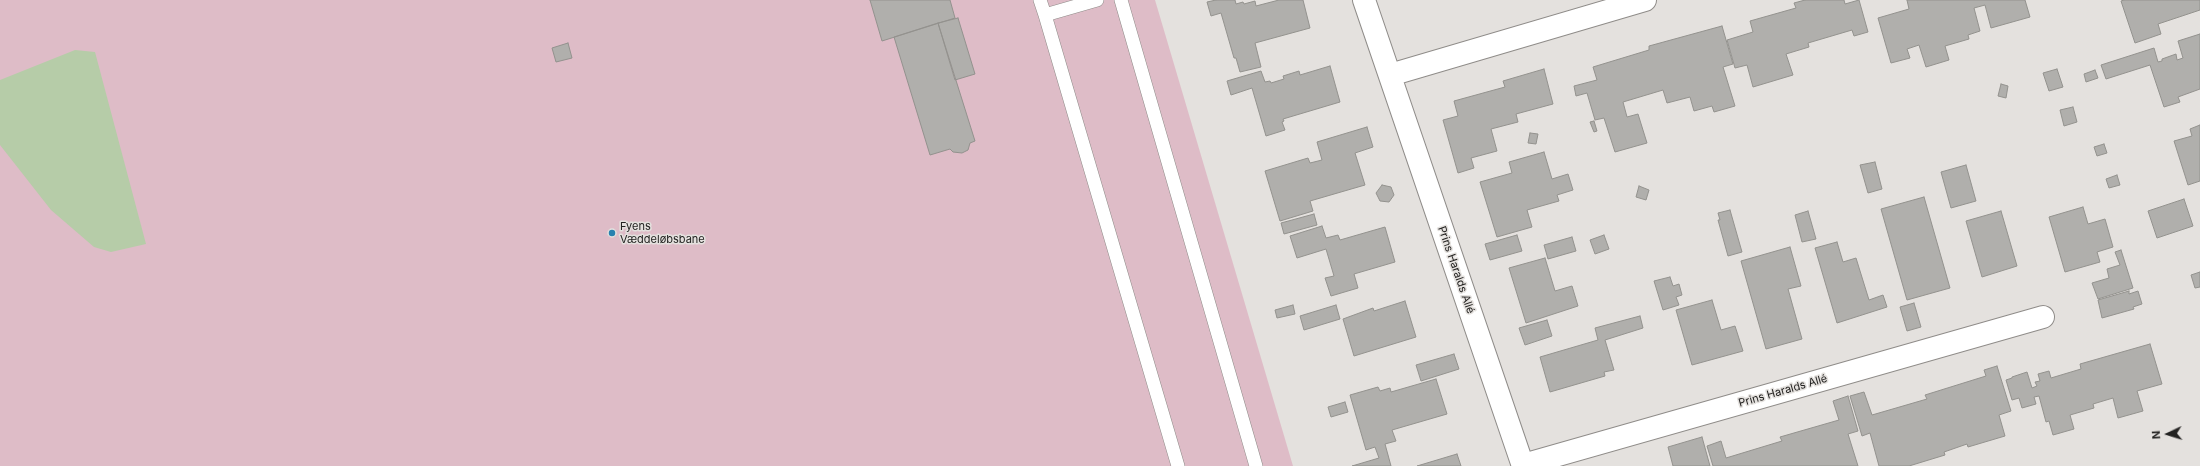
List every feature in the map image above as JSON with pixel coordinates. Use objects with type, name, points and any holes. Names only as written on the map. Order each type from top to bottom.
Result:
[{"type":"street","name":"Prins Haralds Allé","points":[[1364,0],[1523,466],[2044,316]]},
{"type":"street","points":[[1390,75],[1645,0]]},
{"type":"lane","points":[[1040,0],[1178,466]]},
{"type":"lane","points":[[1045,15],[1097,0]]},
{"type":"lane","points":[[1121,0],[1256,466]]},
{"type":"shaded area","name":"Fyens Væddeløbsbane","points":[[0,0],[1155,0],[1293,466],[0,466]]},
{"type":"shaded area","points":[[75,50],[95,52],[146,244],[111,252],[94,247],[51,210],[0,145],[0,80]]},
{"type":"building","points":[[870,0],[950,0],[955,18],[882,41]]},
{"type":"building","points":[[1216,0],[1235,0],[1236,4],[1243,2],[1244,4],[1255,1],[1256,6],[1279,0],[1303,0],[1310,28],[1255,43],[1261,67],[1240,72],[1236,58],[1234,58],[1221,13],[1211,16],[1207,2]]},
{"type":"building","points":[[1805,0],[1844,0],[1845,4],[1859,0],[1868,32],[1854,36],[1852,30],[1808,43],[1809,47],[1786,54],[1793,75],[1753,87],[1747,65],[1735,68],[1727,40],[1753,32],[1750,21],[1796,8],[1794,3]]},
{"type":"building","points":[[1907,0],[2025,0],[2030,17],[1991,28],[1985,5],[1974,8],[1980,31],[1968,35],[1969,39],[1945,46],[1949,60],[1926,67],[1919,45],[1907,49],[1910,58],[1891,63],[1878,18],[1909,9]]},
{"type":"building","points":[[2200,0],[2200,10],[2158,24],[2161,34],[2135,43],[2121,1]]},
{"type":"building","points":[[958,18],[975,74],[955,80],[938,23]]},
{"type":"building","points":[[938,23],[975,141],[970,143],[968,150],[962,153],[953,152],[950,149],[930,155],[894,37]]},
{"type":"building","points":[[1722,26],[1733,64],[1723,67],[1735,106],[1714,112],[1712,106],[1694,111],[1690,97],[1667,103],[1663,90],[1623,102],[1627,117],[1638,114],[1647,143],[1615,152],[1604,118],[1595,120],[1587,93],[1576,96],[1574,86],[1597,80],[1593,67],[1649,50],[1649,46]]},
{"type":"building","points":[[2200,34],[2200,89],[2178,97],[2180,102],[2164,107],[2150,65],[2106,79],[2101,65],[2154,48],[2158,62],[2176,54],[2177,60],[2183,58],[2178,41]]},
{"type":"building","points":[[568,43],[572,58],[556,62],[552,48]]},
{"type":"building","points":[[1330,66],[1340,102],[1283,119],[1284,121],[1282,122],[1285,130],[1266,136],[1252,88],[1231,95],[1227,81],[1261,71],[1265,82],[1270,81],[1271,83],[1284,79],[1283,76],[1299,71],[1300,75]]},
{"type":"building","points":[[1544,69],[1553,104],[1516,114],[1518,122],[1491,129],[1497,151],[1471,158],[1474,168],[1458,173],[1443,120],[1458,116],[1454,101],[1505,87],[1503,81]]},
{"type":"building","points":[[2057,69],[2063,87],[2049,91],[2043,73]]},
{"type":"building","points":[[2095,70],[2098,78],[2086,82],[2084,74]]},
{"type":"building","points":[[2001,84],[2008,86],[2006,98],[1998,96]]},
{"type":"building","points":[[2073,107],[2077,122],[2064,126],[2060,110]]},
{"type":"building","points":[[1594,121],[1597,131],[1594,132],[1590,122]]},
{"type":"building","points":[[2200,125],[2200,181],[2188,185],[2174,141],[2192,136],[2190,129]]},
{"type":"building","points":[[1367,127],[1373,147],[1355,153],[1365,185],[1310,201],[1313,211],[1280,221],[1265,171],[1308,158],[1310,163],[1322,160],[1317,142]]},
{"type":"building","points":[[1530,133],[1538,134],[1536,144],[1528,143]]},
{"type":"building","points":[[2104,144],[2107,153],[2097,156],[2094,147]]},
{"type":"building","points":[[1544,152],[1552,179],[1568,174],[1573,190],[1557,195],[1559,201],[1527,210],[1532,227],[1497,237],[1480,182],[1512,173],[1509,162]]},
{"type":"building","points":[[1875,162],[1882,189],[1868,193],[1860,165]]},
{"type":"building","points":[[1966,165],[1976,201],[1951,208],[1941,172]]},
{"type":"building","points":[[2117,175],[2120,185],[2109,188],[2106,179]]},
{"type":"building","points":[[1382,185],[1391,187],[1394,195],[1389,202],[1380,201],[1376,193]]},
{"type":"building","points":[[1639,186],[1649,190],[1646,200],[1636,197]]},
{"type":"building","points":[[1924,197],[1950,288],[1907,300],[1881,209]]},
{"type":"building","points":[[2184,199],[2193,226],[2157,238],[2148,211]]},
{"type":"building","points":[[2083,207],[2088,224],[2105,219],[2113,247],[2097,252],[2100,262],[2065,272],[2049,217]]},
{"type":"building","points":[[1730,210],[1742,252],[1728,256],[1718,220],[1720,220],[1718,213]]},
{"type":"building","points":[[1808,211],[1816,239],[1802,242],[1795,215]]},
{"type":"building","points":[[2001,211],[2017,266],[1982,277],[1966,221]]},
{"type":"building","points":[[1314,214],[1317,225],[1284,234],[1281,223]]},
{"type":"building","points":[[1322,226],[1326,238],[1338,235],[1340,240],[1385,227],[1395,262],[1354,274],[1358,288],[1331,296],[1325,278],[1334,276],[1326,249],[1297,258],[1290,236]]},
{"type":"building","points":[[1517,235],[1522,251],[1490,260],[1485,244]]},
{"type":"building","points":[[1604,235],[1609,249],[1595,254],[1590,240]]},
{"type":"building","points":[[1572,237],[1576,251],[1548,259],[1544,245]]},
{"type":"building","points":[[1837,242],[1843,262],[1856,258],[1869,300],[1883,295],[1887,307],[1837,323],[1815,248]]},
{"type":"building","points":[[1790,247],[1801,286],[1788,289],[1802,339],[1766,349],[1741,261]]},
{"type":"building","points":[[2121,250],[2133,288],[2098,299],[2092,283],[2109,278],[2107,269],[2120,265],[2115,252]]},
{"type":"building","points":[[1545,258],[1555,291],[1572,286],[1578,306],[1526,323],[1509,268]]},
{"type":"building","points":[[2200,272],[2200,287],[2195,288],[2191,275]]},
{"type":"building","points":[[1670,277],[1673,286],[1679,284],[1682,295],[1676,297],[1679,305],[1663,310],[1654,281]]},
{"type":"building","points":[[2129,291],[2129,294],[2138,291],[2142,304],[2133,307],[2134,309],[2102,318],[2098,300]]},
{"type":"building","points":[[1712,300],[1721,330],[1735,326],[1743,351],[1692,365],[1676,310]]},
{"type":"building","points":[[1405,301],[1416,337],[1354,356],[1343,319],[1373,308],[1374,311]]},
{"type":"building","points":[[1914,303],[1921,327],[1907,331],[1900,307]]},
{"type":"building","points":[[1293,305],[1295,314],[1277,318],[1275,310]]},
{"type":"building","points":[[1336,305],[1340,319],[1304,330],[1300,316]]},
{"type":"building","points":[[1640,316],[1643,328],[1605,340],[1614,370],[1604,372],[1605,376],[1550,392],[1540,357],[1598,340],[1595,328]]},
{"type":"building","points":[[1547,320],[1552,336],[1525,345],[1519,328]]},
{"type":"building","points":[[2150,344],[2162,384],[2137,391],[2143,411],[2118,418],[2113,398],[2093,404],[2094,408],[2070,415],[2074,429],[2053,435],[2049,421],[2046,422],[2039,396],[2034,397],[2036,404],[2022,408],[2019,398],[2012,400],[2006,380],[2012,377],[2027,372],[2032,388],[2037,386],[2035,382],[2040,381],[2038,374],[2049,371],[2051,378],[2081,369],[2080,364]]},
{"type":"building","points":[[1454,354],[1459,369],[1421,381],[1416,365]]},
{"type":"building","points":[[1997,366],[2011,411],[1999,415],[2005,436],[1968,447],[1967,444],[1944,452],[1945,455],[1909,466],[1879,466],[1870,433],[1862,436],[1850,396],[1864,392],[1872,415],[1927,399],[1925,395],[1986,376],[1984,370]]},
{"type":"building","points":[[1436,379],[1447,414],[1392,430],[1396,441],[1385,444],[1391,466],[1352,466],[1379,458],[1375,447],[1366,450],[1350,395],[1378,387],[1380,391],[1390,388],[1391,392]]},
{"type":"building","points":[[1848,396],[1858,431],[1848,434],[1858,466],[1713,466],[1707,446],[1721,441],[1726,458],[1782,441],[1780,437],[1839,420],[1833,401]]},
{"type":"building","points":[[1345,402],[1348,412],[1331,417],[1328,407]]},
{"type":"building","points":[[1702,437],[1710,466],[1673,466],[1668,447]]},
{"type":"building","points":[[1457,454],[1461,466],[1417,466]]},
{"type":"place","name":"Fyens Væddeløbsbane","points":[[612,233]]}]
